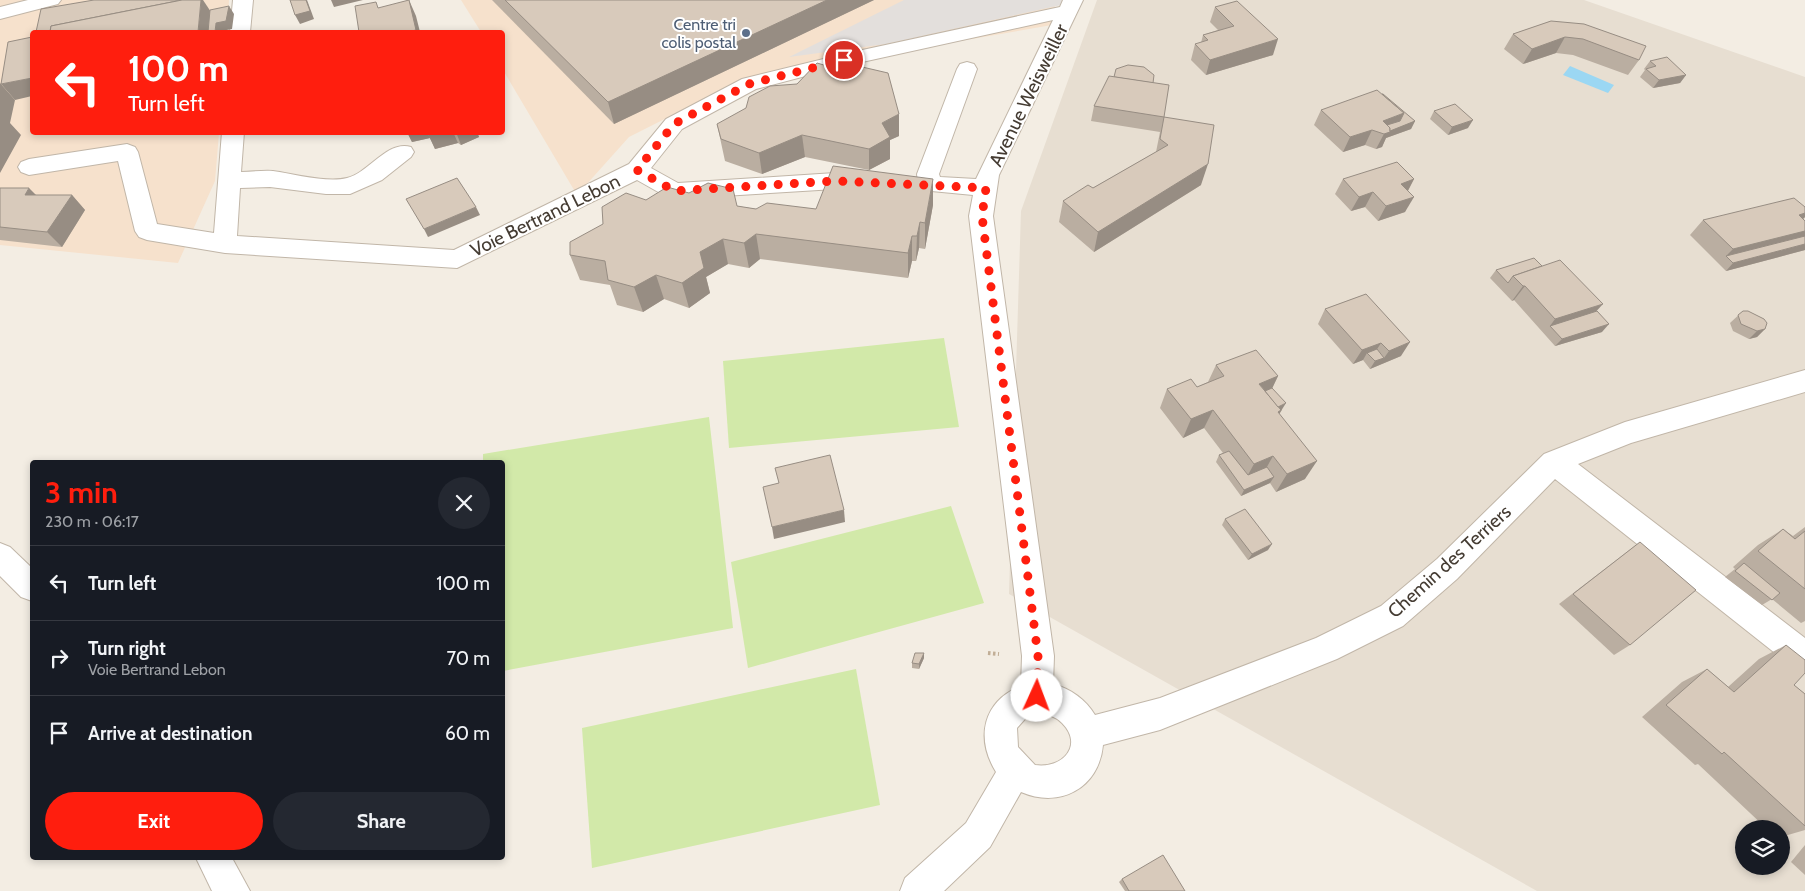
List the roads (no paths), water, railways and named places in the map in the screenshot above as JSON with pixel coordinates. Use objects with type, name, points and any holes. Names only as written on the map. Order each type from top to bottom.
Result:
[{"type":"street","points":[[2,15],[30,3],[51,0]]},
{"type":"street","points":[[240,30],[243,0]]},
{"type":"street","name":"Voie Bertrand Lebon","points":[[29,167],[127,152],[147,231],[225,244],[457,259],[637,170],[674,124],[749,84],[1071,5]]},
{"type":"street","name":"Avenue Weisweiller","points":[[1037,696],[1038,656],[982,216],[988,174],[1071,5]]},
{"type":"street","points":[[967,69],[928,174],[919,184],[986,188]]},
{"type":"street","points":[[225,244],[233,135]]},
{"type":"street","points":[[229,180],[270,179],[326,186],[350,186],[374,174],[403,152]]},
{"type":"street","points":[[637,170],[675,191],[835,181],[882,183]]},
{"type":"street","name":"Chemin des Terriers","points":[[1086,733],[1160,714],[1326,649],[1392,616],[1447,568],[1554,462],[1625,433],[1805,381]]},
{"type":"street","points":[[1554,462],[1805,657]]},
{"type":"street","points":[[0,556],[30,585]]},
{"type":"street","points":[[1037,696],[1050,697],[1062,702],[1081,720],[1086,733],[1087,746],[1084,758],[1077,769],[1067,778],[1054,782],[1040,783],[1027,778],[1015,770],[1006,758],[1001,745],[1000,731],[1004,718],[1012,707],[1023,699],[1037,696]]},
{"type":"street","points":[[918,891],[978,835],[1015,770]]},
{"type":"street","points":[[215,860],[232,891]]},
{"type":"water","points":[[1570,66],[1614,85],[1608,93],[1563,75]]},
{"type":"place","name":"Centre tri colis postal","points":[[746,33]]}]
